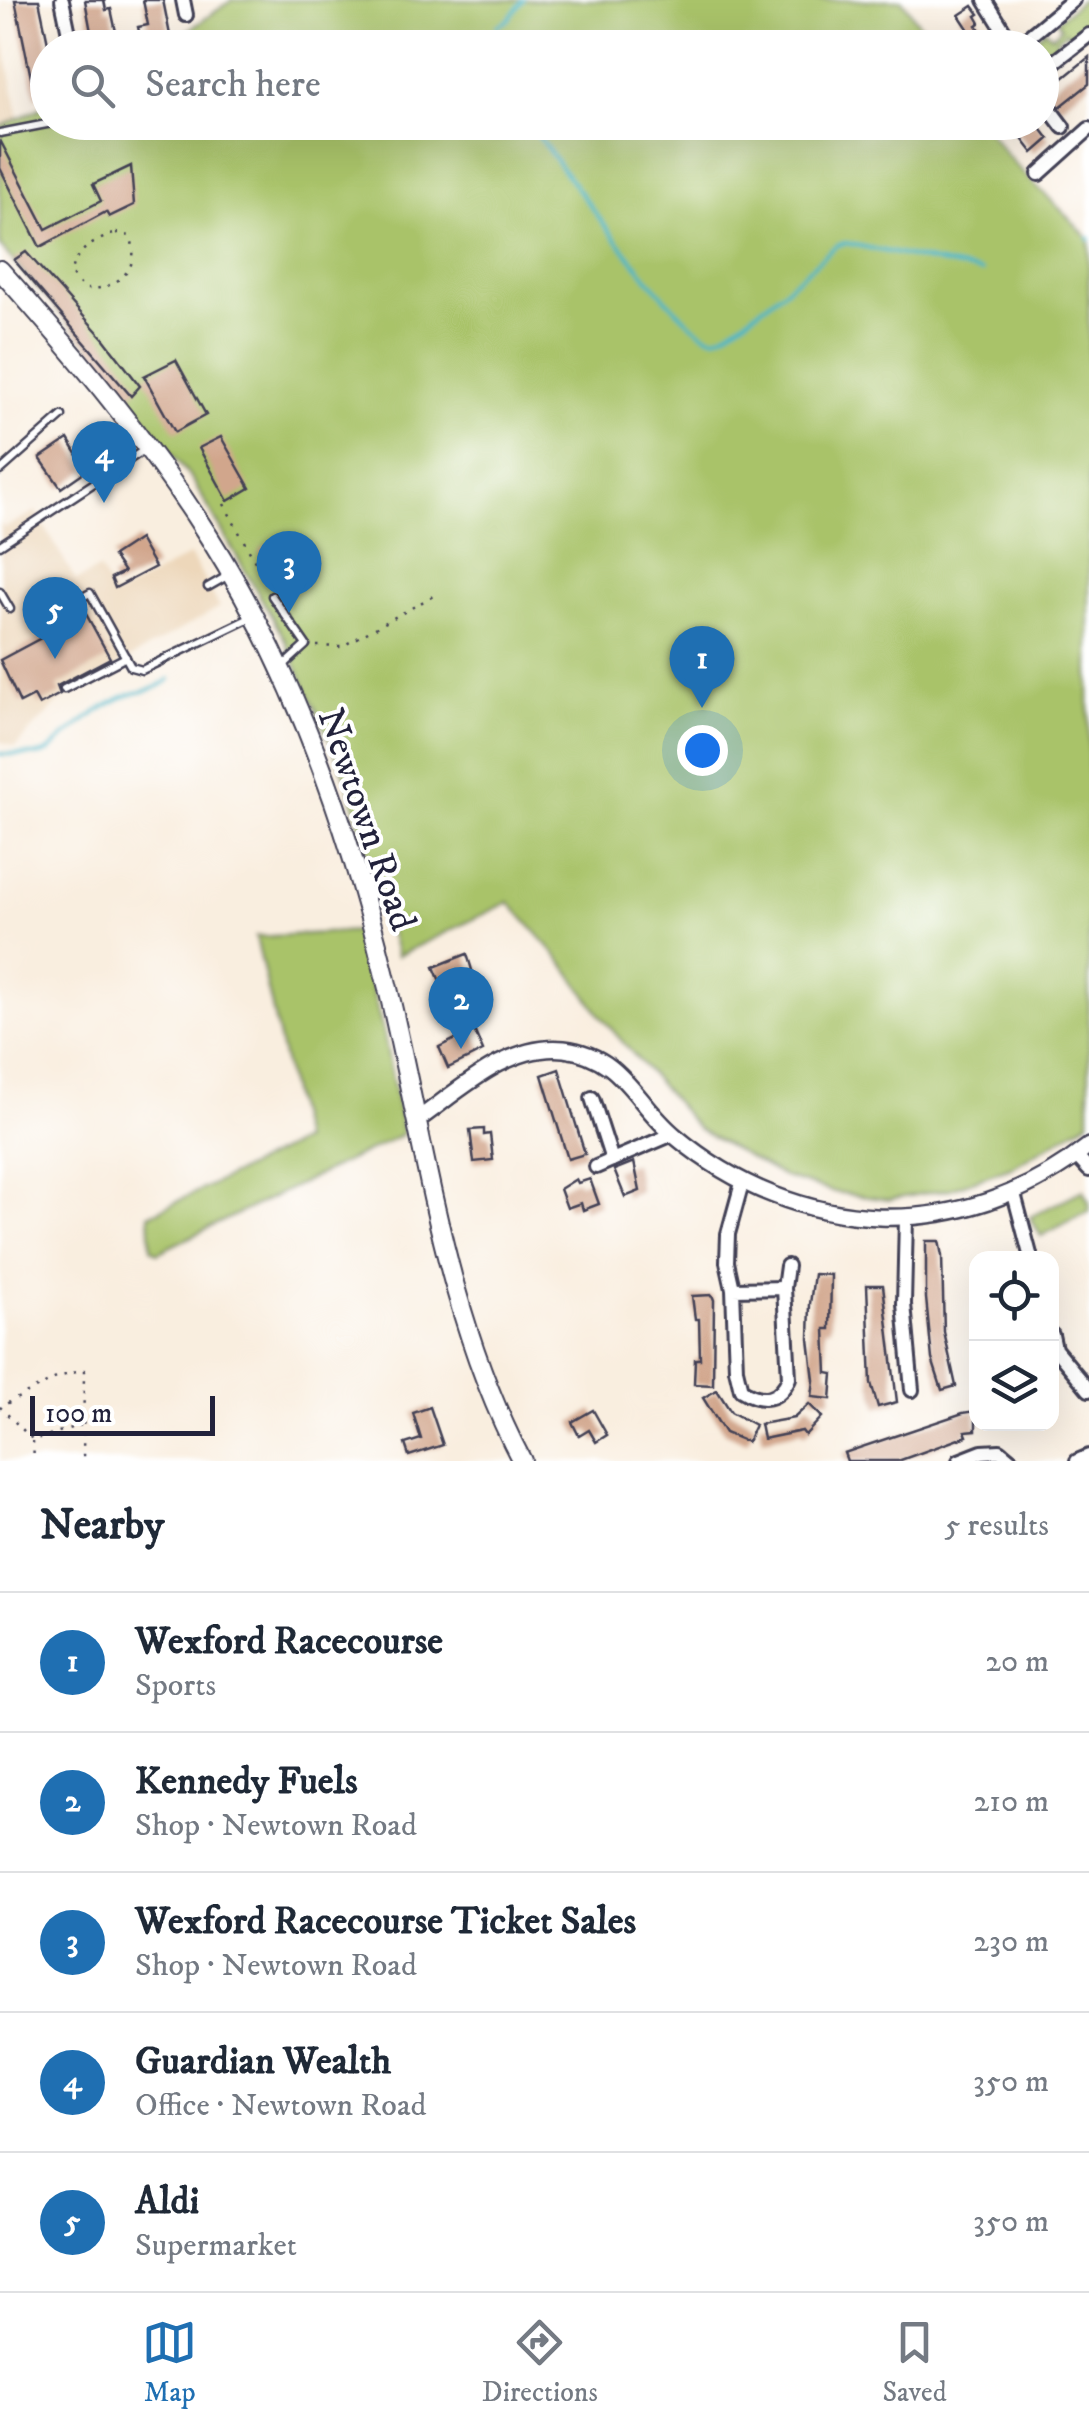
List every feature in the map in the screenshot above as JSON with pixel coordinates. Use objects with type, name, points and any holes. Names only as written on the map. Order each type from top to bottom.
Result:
[{"type":"main road","name":"Newtown Road","points":[[0,270],[76,356],[148,447],[230,574],[306,730],[348,844],[385,975],[442,1240],[482,1369],[522,1461]]},
{"type":"street","points":[[62,0],[68,30]]},
{"type":"street","points":[[183,0],[186,15]]},
{"type":"street","points":[[985,0],[1004,30]]},
{"type":"street","points":[[1036,30],[1073,0]]},
{"type":"street","points":[[1059,58],[1089,36]]},
{"type":"street","points":[[1059,122],[1063,127]]},
{"type":"street","points":[[1039,174],[1089,128]]},
{"type":"street","points":[[416,1121],[510,1057],[538,1049],[564,1049],[592,1056],[618,1072],[673,1134],[742,1183],[824,1212],[906,1218],[950,1211],[1012,1190],[1083,1151],[1089,1170]]},
{"type":"street","points":[[592,1098],[612,1160]]},
{"type":"street","points":[[596,1166],[673,1134]]},
{"type":"street","points":[[742,1183],[728,1234],[728,1262],[733,1288],[736,1369],[742,1390],[754,1398],[772,1399],[783,1391],[788,1378],[784,1288],[787,1266]]},
{"type":"street","points":[[1012,1190],[1029,1251]]},
{"type":"street","points":[[906,1218],[904,1304],[912,1390]]},
{"type":"street","points":[[733,1288],[784,1288]]},
{"type":"street","points":[[1054,1341],[1089,1390]]},
{"type":"street","points":[[959,1461],[982,1452],[1000,1451],[1012,1461]]},
{"type":"street","points":[[1077,1461],[1089,1456]]},
{"type":"lane","points":[[0,133],[30,127]]},
{"type":"lane","points":[[0,471],[62,416]]},
{"type":"lane","points":[[0,545],[148,447]]},
{"type":"lane","points":[[208,587],[230,574]]},
{"type":"lane","points":[[0,592],[10,608]]},
{"type":"lane","points":[[44,618],[90,593],[131,667],[148,669],[253,616]]},
{"type":"lane","points":[[272,596],[306,645],[278,670]]},
{"type":"lane","points":[[64,689],[126,657]]},
{"type":"path","points":[[116,233],[130,236],[134,248],[132,267],[104,286],[84,289],[72,274],[74,260],[93,242],[116,233]]},
{"type":"path","points":[[224,504],[272,596]]},
{"type":"path","points":[[306,645],[341,647],[434,596]]},
{"type":"path","points":[[34,1461],[33,1440],[0,1407],[58,1377],[84,1370],[83,1461]]},
{"type":"path","points":[[33,1440],[82,1425]]},
{"type":"shaded area","points":[[0,21],[19,118],[0,127]]},
{"type":"shaded area","points":[[36,511],[76,581],[99,569],[115,597],[190,555],[220,607],[66,695],[15,747],[0,741],[0,523],[4,528]]},
{"type":"green space","points":[[232,0],[902,0],[924,30],[189,30]]},
{"type":"green space","points":[[1081,0],[1089,0],[1089,27],[1072,40],[1066,32],[1059,38],[1061,28],[1057,20]]},
{"type":"green space","points":[[30,113],[30,140],[995,140],[1089,240],[1089,1121],[1014,1166],[950,1189],[888,1200],[834,1192],[784,1177],[698,1129],[509,902],[397,956],[347,780],[283,636],[193,481],[95,353],[0,246],[0,127]]},
{"type":"green space","points":[[357,931],[384,1035],[403,1134],[157,1253],[151,1248],[149,1215],[302,1141],[256,937]]},
{"type":"green space","points":[[1083,1190],[1089,1211],[1041,1236],[1030,1217]]},
{"type":"building","points":[[15,0],[39,0],[45,30],[30,30],[30,73]]},
{"type":"building","points":[[85,0],[104,0],[106,10],[111,9],[116,30],[91,30]]},
{"type":"building","points":[[143,0],[163,0],[169,30],[139,30],[148,25]]},
{"type":"building","points":[[973,6],[979,14],[976,16],[980,30],[969,30],[959,15]]},
{"type":"building","points":[[1089,57],[1089,84],[1060,107],[1059,81]]},
{"type":"building","points":[[0,140],[46,229],[101,201],[93,184],[131,166],[134,205],[109,217],[106,212],[40,247],[0,168]]},
{"type":"building","points":[[1023,140],[1048,140],[1033,153]]},
{"type":"building","points":[[26,252],[104,339],[140,386],[131,396],[14,260]]},
{"type":"building","points":[[176,360],[206,415],[175,432],[144,376]]},
{"type":"building","points":[[221,437],[250,488],[228,501],[199,448]]},
{"type":"building","points":[[68,439],[87,470],[61,488],[40,458]]},
{"type":"building","points":[[139,539],[155,567],[115,588],[111,578],[124,572],[113,556]]},
{"type":"building","points":[[275,541],[299,581],[283,590],[259,550]]},
{"type":"building","points":[[86,614],[110,658],[57,686],[60,694],[39,705],[34,696],[20,703],[0,660]]},
{"type":"building","points":[[467,954],[472,970],[456,976],[462,993],[447,998],[434,967]]},
{"type":"building","points":[[474,1030],[483,1051],[448,1068],[439,1047]]},
{"type":"building","points":[[559,1069],[585,1154],[568,1159],[542,1075]]},
{"type":"building","points":[[484,1129],[484,1135],[490,1134],[493,1160],[474,1162],[470,1130]]},
{"type":"building","points":[[634,1162],[640,1191],[625,1197],[614,1170]]},
{"type":"building","points":[[576,1179],[578,1183],[590,1179],[599,1204],[583,1210],[581,1203],[567,1208],[560,1189]]},
{"type":"building","points":[[926,1241],[939,1241],[944,1332],[956,1386],[942,1390],[932,1359]]},
{"type":"building","points":[[814,1274],[831,1275],[830,1329],[825,1329],[827,1373],[833,1374],[831,1399],[812,1397],[809,1339]]},
{"type":"building","points":[[867,1285],[883,1285],[897,1402],[878,1407],[871,1383]]},
{"type":"building","points":[[712,1295],[713,1385],[694,1384],[695,1359],[700,1359],[699,1319],[695,1319],[692,1296]]},
{"type":"building","points":[[717,1390],[731,1412],[755,1425],[747,1442],[725,1433],[703,1398]]},
{"type":"building","points":[[809,1404],[822,1417],[805,1435],[802,1431],[763,1439],[760,1424],[794,1418]]},
{"type":"building","points":[[430,1407],[443,1445],[409,1456],[405,1444],[421,1439],[413,1413]]},
{"type":"building","points":[[593,1410],[607,1435],[596,1442],[589,1430],[579,1436],[572,1422]]},
{"type":"building","points":[[969,1412],[967,1436],[898,1461],[847,1461],[844,1453]]},
{"type":"waterway","points":[[497,26],[508,20],[523,0]]},
{"type":"waterway","points":[[541,140],[647,278],[698,329],[714,337],[756,312],[837,245],[846,243],[982,272]]},
{"type":"waterway","points":[[0,754],[48,752],[109,704],[170,679]]},
{"type":"place","name":"Guardian Wealth","points":[[104,503]]},
{"type":"place","name":"Wexford Racecourse Ticket Sales","points":[[289,613]]},
{"type":"place","name":"Aldi","points":[[55,659]]},
{"type":"place","name":"Wexford Racecourse","points":[[702,708]]},
{"type":"place","name":"Kennedy Fuels","points":[[461,1049]]}]
